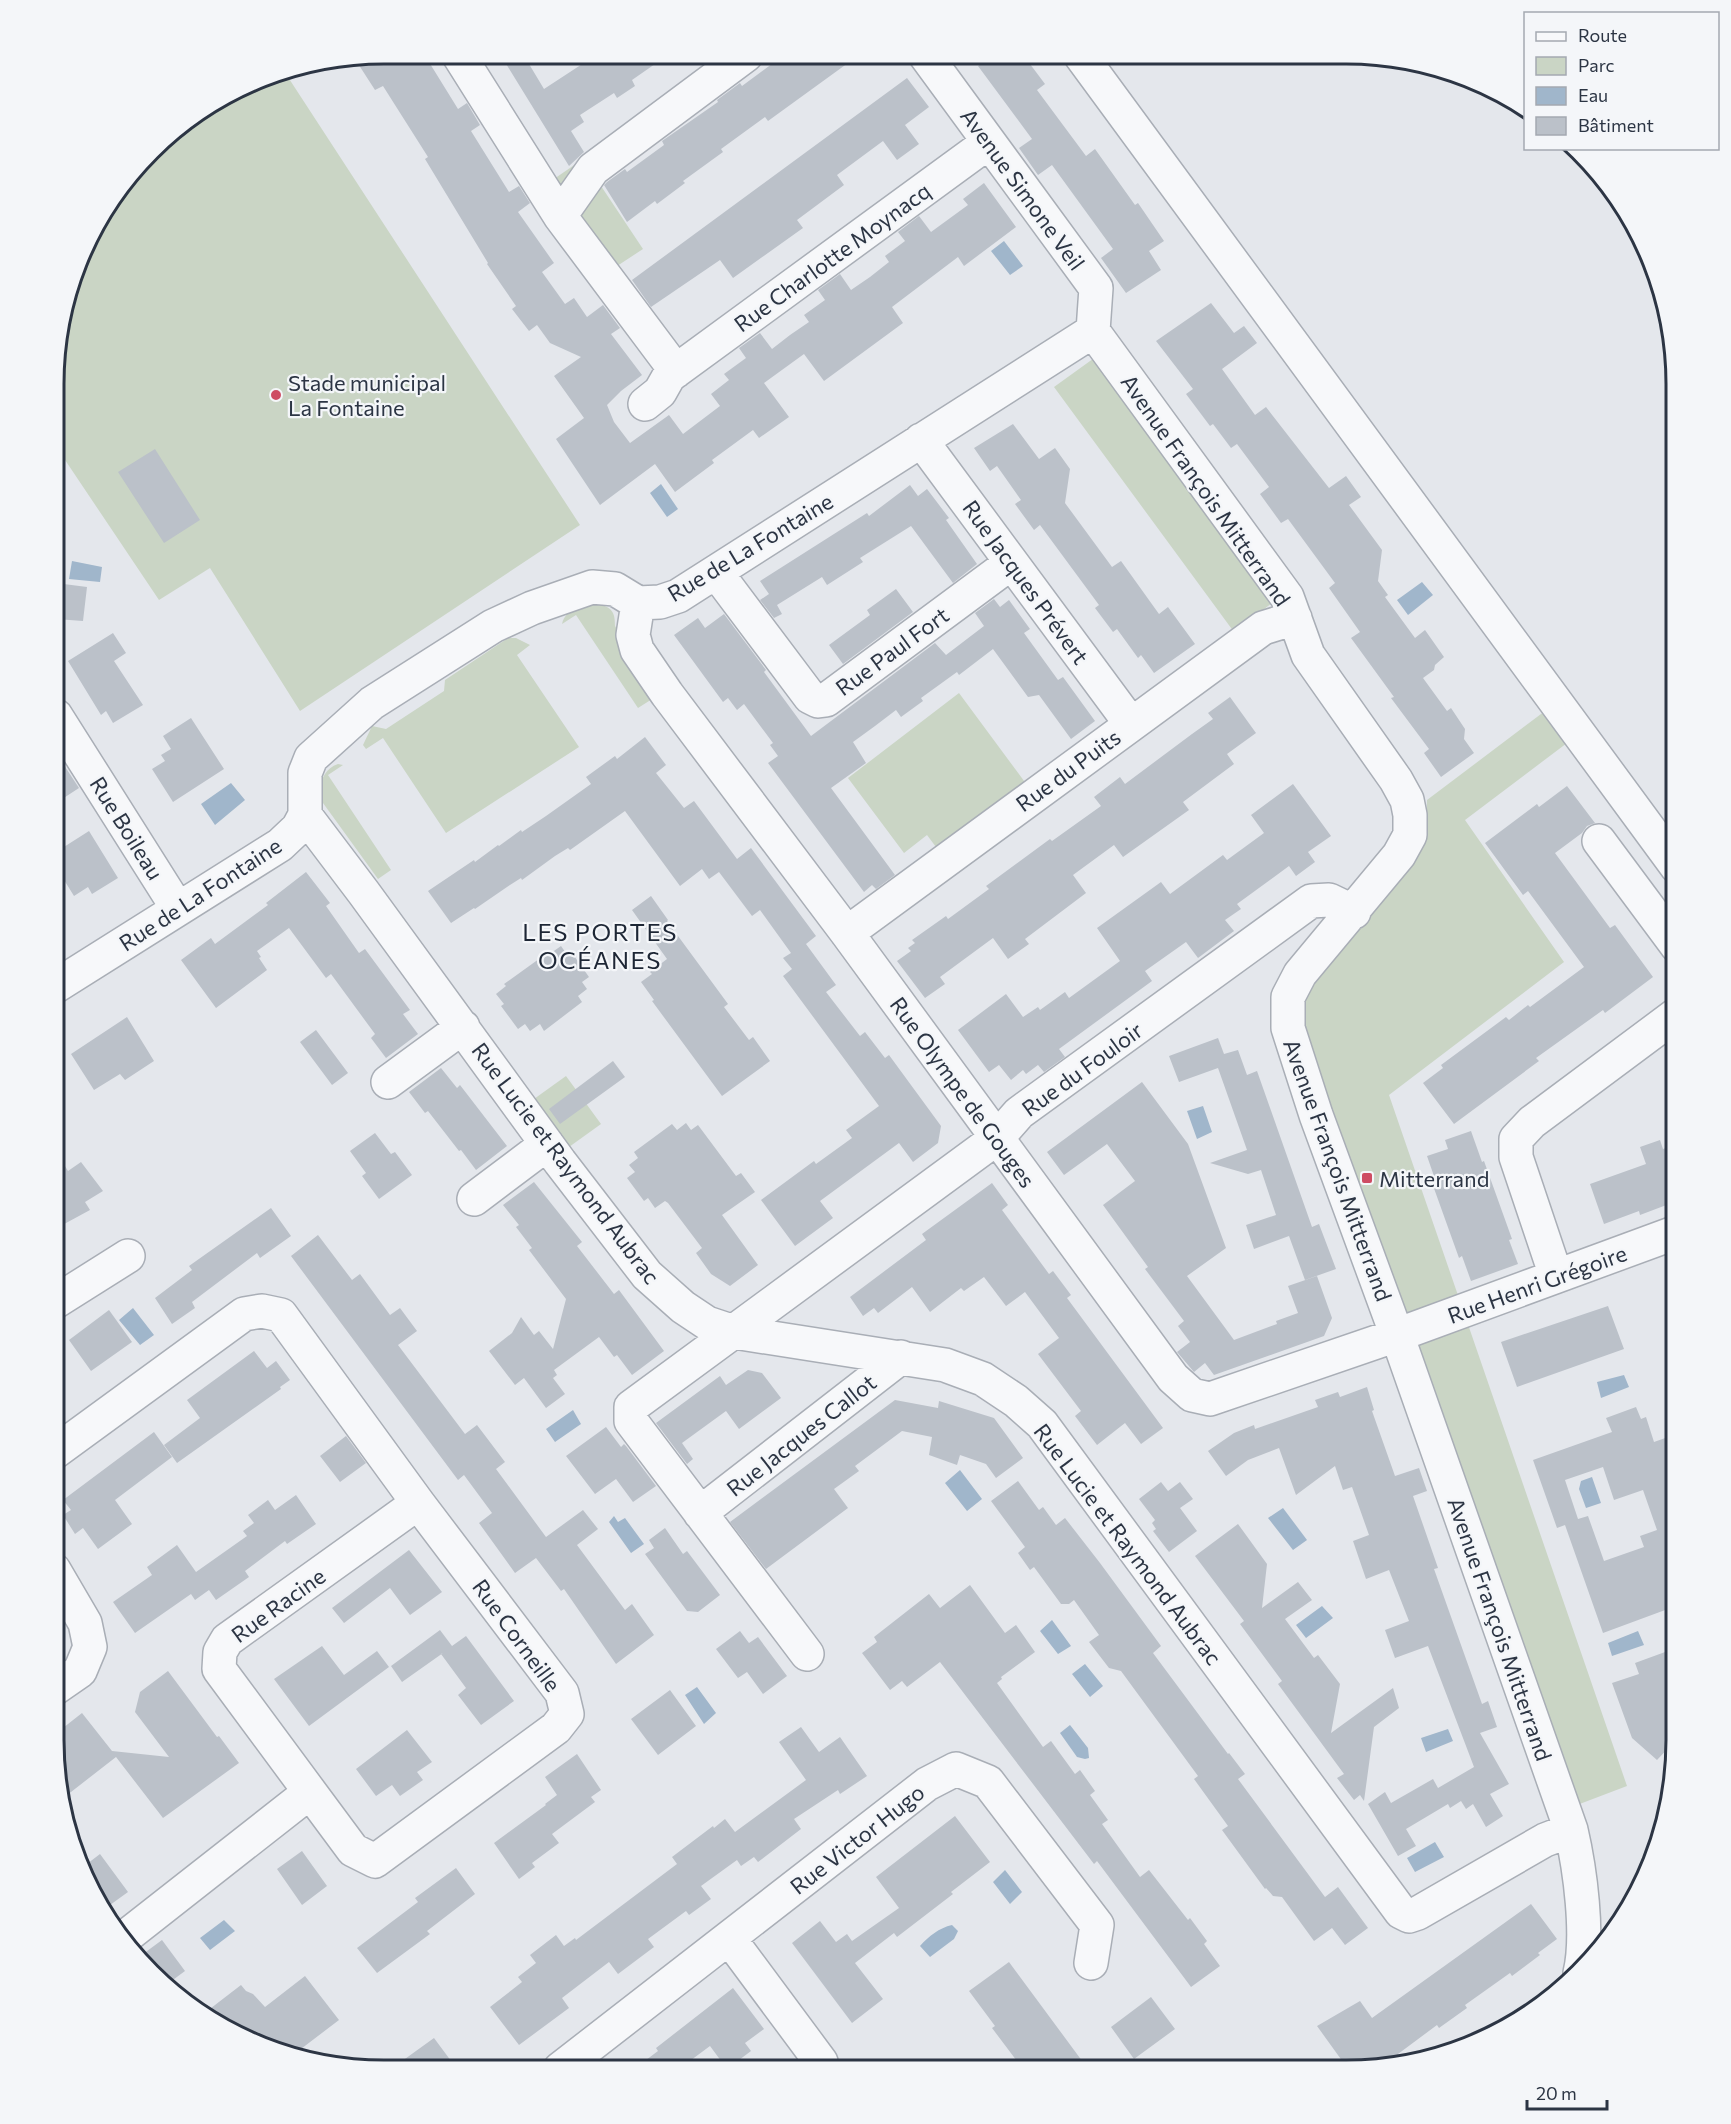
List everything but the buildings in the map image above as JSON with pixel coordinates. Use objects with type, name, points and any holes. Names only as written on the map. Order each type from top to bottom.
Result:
[{"type":"street","points":[[464,64],[560,216],[676,371]]},
{"type":"street","points":[[560,216],[593,169],[734,64]]},
{"type":"street","name":"Avenue Simone Veil","points":[[932,64],[1096,288],[1092,331]]},
{"type":"street","points":[[1087,64],[1666,852]]},
{"type":"street","name":"Rue Charlotte Moynacq","points":[[645,404],[660,393],[669,376],[989,142]]},
{"type":"street","name":"Rue de La Fontaine","points":[[64,981],[280,845],[298,828],[305,815],[304,773],[311,758],[372,703],[469,641],[493,626],[532,608],[592,587],[615,589],[638,603],[660,602],[678,596],[1092,331]]},
{"type":"street","name":"Avenue François Mitterrand","points":[[1092,331],[1287,597],[1308,655],[1396,780],[1407,800],[1410,835],[1399,855],[1354,912],[1300,974],[1288,997],[1288,1028],[1316,1115],[1397,1335],[1571,1830],[1577,1856],[1582,1902],[1583,1955]]},
{"type":"street","name":"Rue Jacques Prévert","points":[[921,440],[1131,724]]},
{"type":"street","name":"Rue Paul Fort","points":[[716,572],[810,697],[818,701],[826,700],[1011,563]]},
{"type":"street","name":"Rue Olympe de Gouges","points":[[638,603],[633,635],[637,650],[667,694],[847,933],[1173,1378],[1192,1395],[1210,1399],[1397,1335]]},
{"type":"street","name":"Rue du Puits","points":[[847,933],[1263,628],[1295,618]]},
{"type":"street","name":"Rue Boileau","points":[[64,729],[178,909]]},
{"type":"street","name":"Rue Lucie et Raymond Aubrac","points":[[305,815],[547,1144],[647,1275],[683,1307],[707,1323],[734,1332],[945,1365],[983,1379],[1016,1401],[1042,1424],[1401,1912],[1409,1916],[1418,1913],[1545,1839],[1571,1830]]},
{"type":"street","points":[[1599,841],[1666,931]]},
{"type":"street","name":"Rue du Fouloir","points":[[734,1332],[997,1138],[1019,1113],[1311,901],[1329,900],[1354,912]]},
{"type":"street","points":[[1556,1276],[1516,1157],[1516,1139],[1532,1122],[1666,1022]]},
{"type":"street","points":[[388,1082],[463,1027]]},
{"type":"street","points":[[474,1199],[547,1144]]},
{"type":"street","name":"Rue Henri Grégoire","points":[[1397,1335],[1666,1236]]},
{"type":"street","points":[[64,1296],[128,1256]]},
{"type":"street","name":"Rue Corneille","points":[[64,1445],[244,1314],[262,1311],[281,1315],[418,1503],[562,1693],[567,1714],[556,1728],[375,1861],[353,1850],[310,1791]]},
{"type":"street","points":[[734,1332],[631,1407],[631,1421],[807,1654]]},
{"type":"street","name":"Rue Jacques Callot","points":[[700,1513],[901,1357]]},
{"type":"street","name":"Rue Racine","points":[[310,1791],[219,1669],[220,1652],[227,1640],[418,1503]]},
{"type":"street","points":[[64,1587],[85,1623],[90,1647],[80,1671],[64,1682]]},
{"type":"street","name":"Rue Victor Hugo","points":[[572,2060],[927,1784],[956,1769],[988,1782],[1097,1925],[1091,1964]]},
{"type":"street","points":[[130,1933],[310,1791]]},
{"type":"street","points":[[729,1938],[820,2060]]},
{"type":"green space","name":"Stade municipal La Fontaine","points":[[289,79],[580,525],[300,711],[210,568],[159,600],[64,458],[65,364],[75,302],[89,262],[107,225],[118,207],[158,158],[207,118],[225,107],[262,89]]},
{"type":"green space","points":[[583,159],[643,249],[611,270],[551,181]]},
{"type":"green space","points":[[1097,356],[1276,600],[1234,632],[1054,387]]},
{"type":"green space","points":[[599,604],[612,612],[615,626],[660,694],[638,708],[576,615],[562,624],[564,618],[572,610]]},
{"type":"green space","points":[[508,638],[516,638],[530,645],[517,655],[579,747],[446,833],[383,738],[366,749],[363,745],[372,726],[386,729],[444,691],[445,680]]},
{"type":"green space","points":[[959,693],[1027,785],[939,851],[927,835],[904,853],[848,778]]},
{"type":"green space","points":[[1549,708],[1571,740],[1465,820],[1564,962],[1389,1095],[1627,1786],[1577,1805],[1299,1022],[1300,990],[1426,827],[1427,800]]},
{"type":"green space","points":[[338,764],[343,765],[328,775],[391,870],[378,879],[323,803],[322,780],[328,770]]},
{"type":"green space","points":[[566,1076],[601,1124],[569,1147],[534,1099]]},
{"type":"water","points":[[1004,241],[1023,266],[1010,275],[991,251]]},
{"type":"water","points":[[661,484],[678,509],[667,517],[650,493]]},
{"type":"water","points":[[72,561],[102,567],[100,582],[69,579]]},
{"type":"water","points":[[1422,582],[1433,595],[1408,615],[1397,600]]},
{"type":"water","points":[[231,783],[245,800],[215,825],[201,804]]},
{"type":"water","points":[[1203,1106],[1212,1132],[1197,1139],[1187,1111]]},
{"type":"water","points":[[133,1308],[154,1335],[140,1345],[119,1320]]},
{"type":"water","points":[[1624,1375],[1629,1387],[1601,1398],[1597,1382]]},
{"type":"water","points":[[573,1410],[581,1424],[555,1442],[546,1429]]},
{"type":"water","points":[[960,1470],[982,1499],[967,1511],[945,1483]]},
{"type":"water","points":[[1592,1477],[1601,1503],[1586,1508],[1579,1489],[1581,1481]]},
{"type":"water","points":[[1283,1508],[1307,1540],[1293,1550],[1268,1518]]},
{"type":"water","points":[[614,1516],[618,1522],[625,1518],[644,1544],[631,1553],[609,1522]]},
{"type":"water","points":[[1322,1606],[1333,1618],[1306,1638],[1296,1625]]},
{"type":"water","points":[[1052,1620],[1071,1646],[1058,1654],[1040,1631]]},
{"type":"water","points":[[1638,1631],[1644,1645],[1612,1656],[1608,1643]]},
{"type":"water","points":[[1085,1664],[1103,1686],[1090,1697],[1072,1674]]},
{"type":"water","points":[[697,1687],[716,1713],[704,1724],[685,1695]]},
{"type":"water","points":[[1070,1725],[1088,1748],[1089,1758],[1077,1757],[1060,1733]]},
{"type":"water","points":[[1448,1729],[1453,1741],[1426,1752],[1421,1738]]},
{"type":"water","points":[[1435,1842],[1444,1857],[1415,1872],[1407,1858]]},
{"type":"water","points":[[1005,1870],[1022,1892],[1010,1904],[993,1882]]},
{"type":"water","points":[[224,1920],[235,1931],[210,1950],[200,1938]]},
{"type":"water","points":[[952,1925],[958,1931],[954,1939],[930,1957],[920,1946],[935,1933]]},
{"type":"place","name":"Stade municipal La Fontaine","points":[[276,395]]},
{"type":"place","name":"Mitterrand","points":[[1367,1178]]},
{"type":"district","name":"LES PORTES OCÉANES","points":[[600,945]]}]
